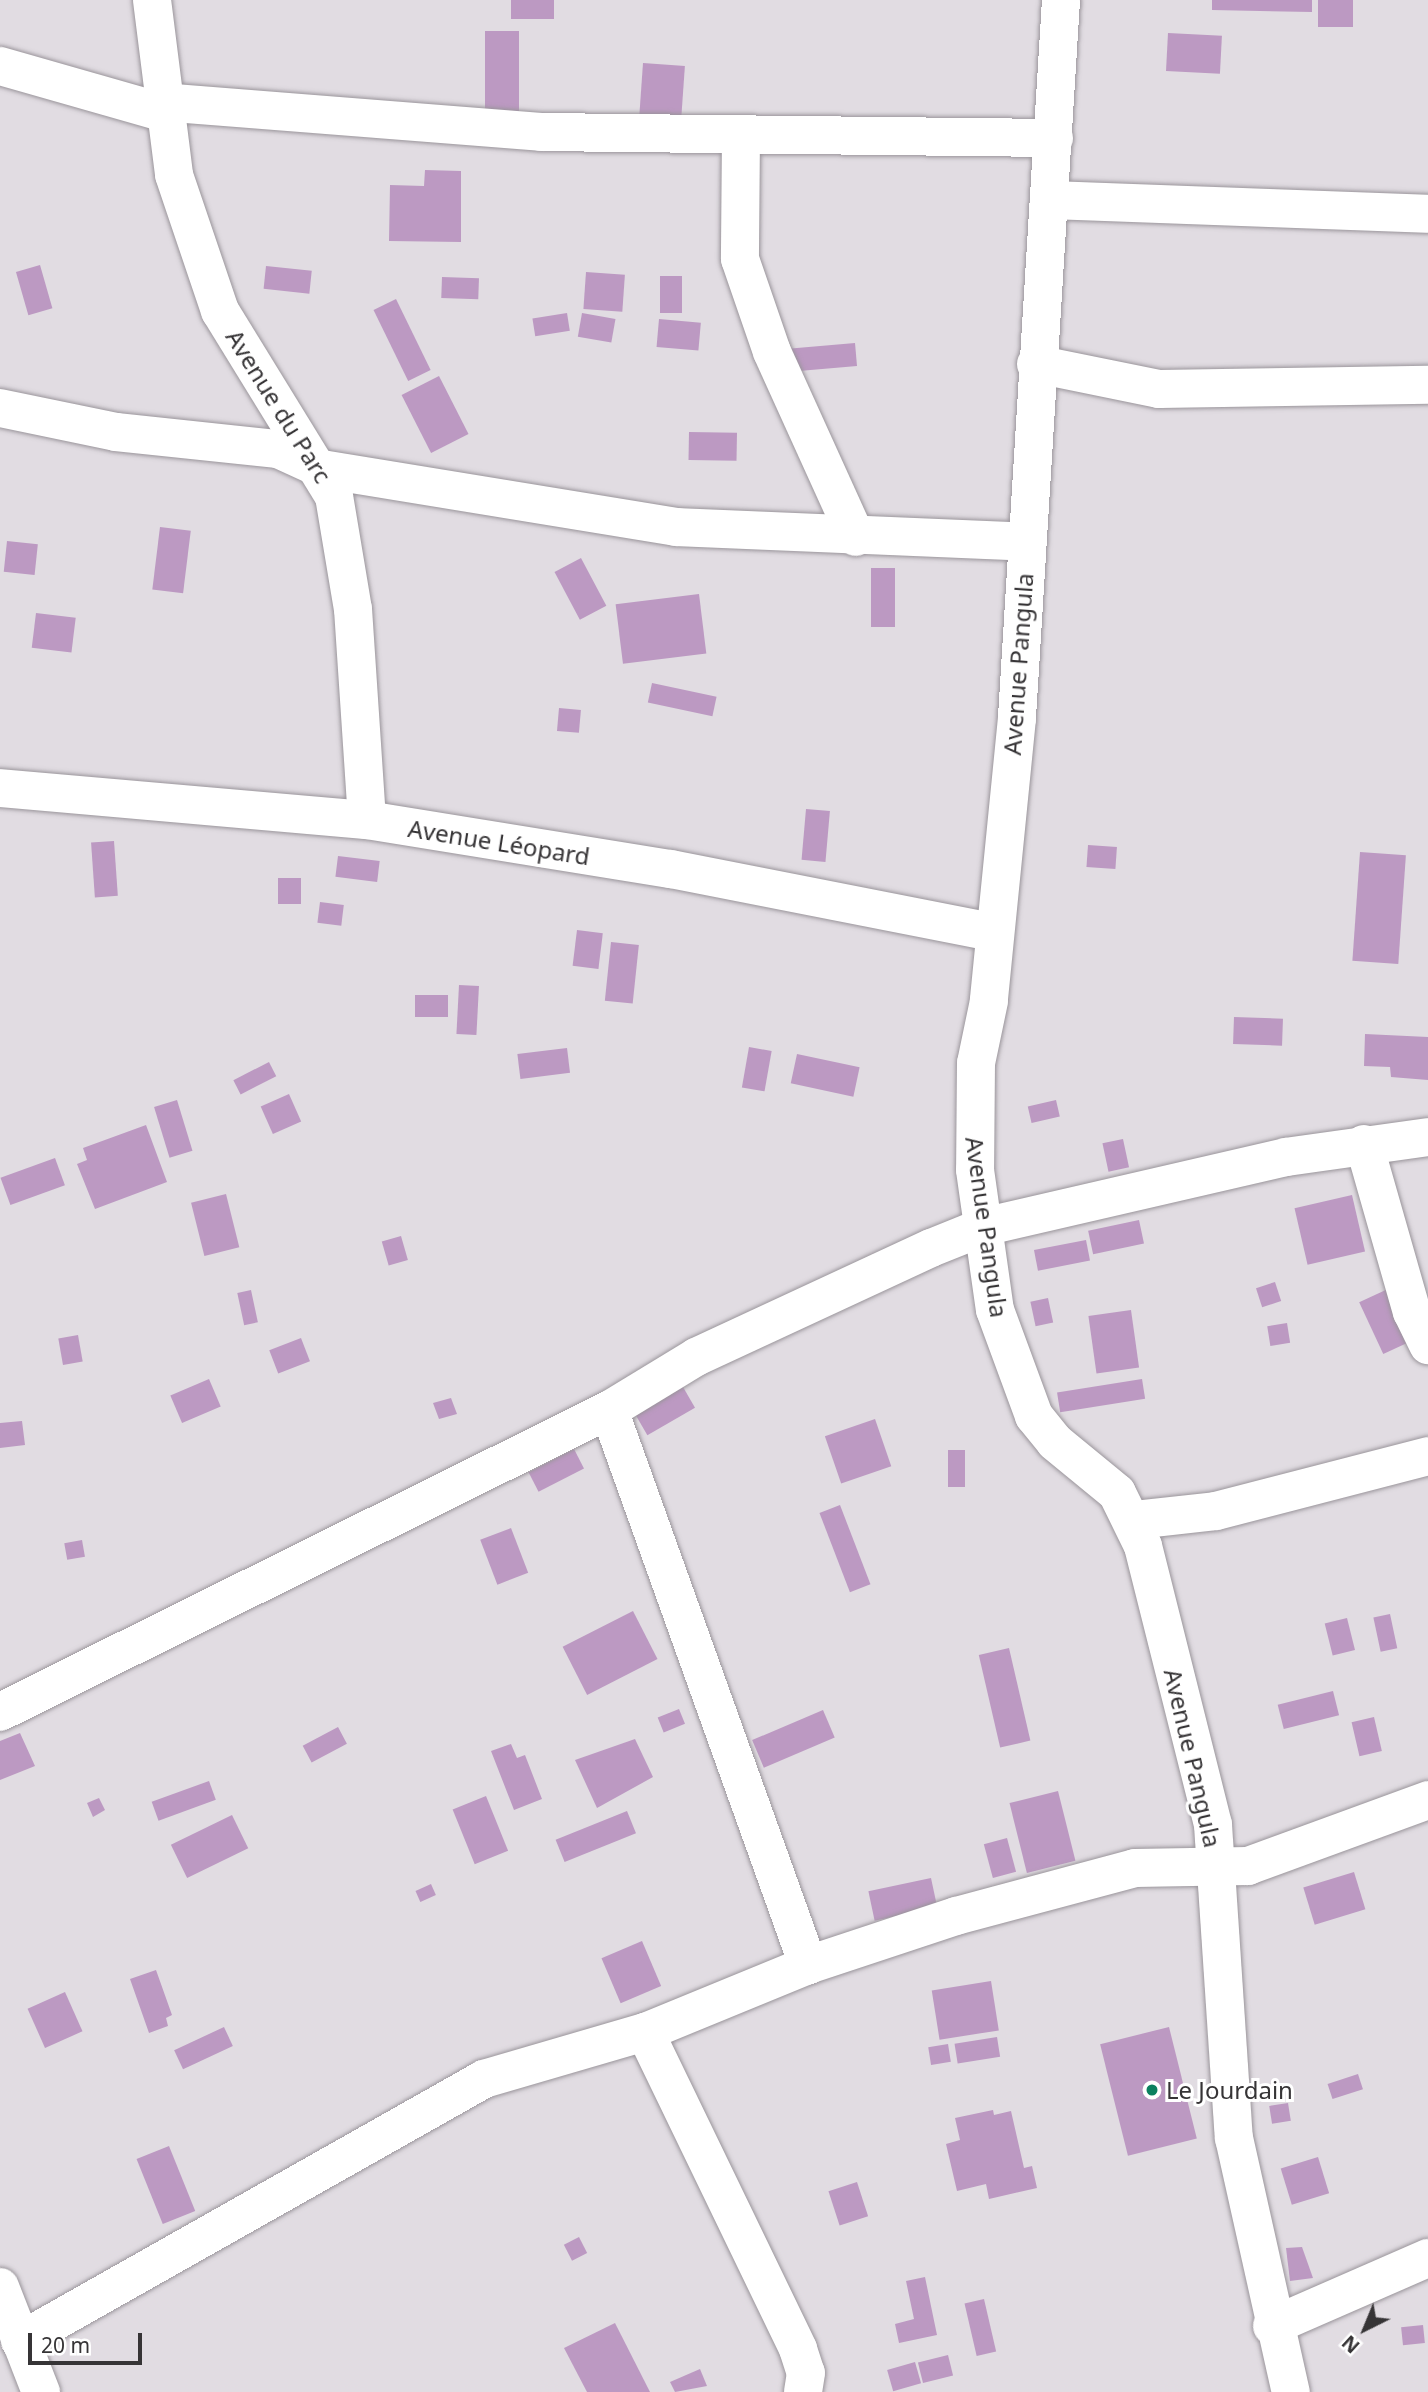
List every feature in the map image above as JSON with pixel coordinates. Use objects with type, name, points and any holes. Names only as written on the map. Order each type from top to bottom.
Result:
[{"type":"street","name":"Avenue du Parc","points":[[152,0],[161,107],[174,175],[220,311],[322,469],[348,563],[367,820]]},
{"type":"street","name":"Avenue Pangula","points":[[1061,0],[1054,138],[1036,364],[1017,718],[974,1118],[983,1227],[995,1310],[1034,1416],[1055,1442],[1110,1486],[1135,1520],[1213,1825],[1224,2060],[1272,2326],[1291,2392]]},
{"type":"street","points":[[0,66],[161,107],[358,122],[741,134],[1054,138]]},
{"type":"street","points":[[741,134],[740,259],[772,352],[856,537]]},
{"type":"street","points":[[1049,200],[1428,214]]},
{"type":"street","points":[[1036,364],[1159,389],[1428,385]]},
{"type":"street","points":[[0,408],[116,432],[278,449],[322,469],[676,527],[856,537],[1027,542]]},
{"type":"street","name":"Avenue Léopard","points":[[0,788],[367,820],[671,869],[993,932]]},
{"type":"street","points":[[0,1712],[306,1555],[609,1410],[696,1357],[983,1227],[1364,1144],[1428,1137]]},
{"type":"street","points":[[1364,1144],[1412,1312],[1428,1345]]},
{"type":"street","points":[[609,1410],[808,1965]]},
{"type":"street","points":[[1135,1520],[1216,1511],[1428,1456]]},
{"type":"street","points":[[20,2341],[260,2211],[466,2088],[645,2032],[808,1965],[1104,1874],[1217,1868],[1295,1852],[1428,1800]]},
{"type":"street","points":[[645,2032],[798,2349],[806,2373],[803,2392]]},
{"type":"street","points":[[1272,2326],[1428,2258]]},
{"type":"street","points":[[0,2287],[41,2392]]},
{"type":"building","points":[[511,0],[554,0],[554,19],[511,19]]},
{"type":"building","points":[[1212,0],[1312,0],[1312,12],[1212,10]]},
{"type":"building","points":[[1318,0],[1353,0],[1353,27],[1318,27]]},
{"type":"building","points":[[485,31],[519,31],[519,111],[485,111]]},
{"type":"building","points":[[1168,33],[1222,36],[1220,74],[1166,71]]},
{"type":"building","points":[[643,63],[685,66],[681,123],[639,120]]},
{"type":"building","points":[[425,170],[461,171],[461,242],[389,241],[390,185],[424,186]]},
{"type":"building","points":[[40,265],[52,308],[28,315],[16,272]]},
{"type":"building","points":[[266,266],[312,271],[309,294],[264,289]]},
{"type":"building","points":[[586,272],[625,275],[622,312],[583,309]]},
{"type":"building","points":[[660,276],[682,276],[682,313],[660,313]]},
{"type":"building","points":[[442,277],[479,278],[478,299],[441,298]]},
{"type":"building","points":[[396,299],[431,370],[408,381],[374,310]]},
{"type":"building","points":[[567,313],[570,331],[535,336],[532,318]]},
{"type":"building","points":[[582,313],[615,319],[611,343],[578,337]]},
{"type":"building","points":[[659,319],[701,323],[698,351],[657,347]]},
{"type":"building","points":[[855,343],[857,366],[790,372],[788,349]]},
{"type":"building","points":[[439,376],[469,434],[431,453],[402,395]]},
{"type":"building","points":[[689,432],[737,433],[737,461],[689,460]]},
{"type":"building","points":[[160,527],[191,531],[183,593],[152,590]]},
{"type":"building","points":[[7,541],[38,544],[35,575],[4,572]]},
{"type":"building","points":[[581,558],[606,606],[580,620],[555,572]]},
{"type":"building","points":[[871,568],[895,568],[895,627],[871,627]]},
{"type":"building","points":[[699,594],[706,654],[623,664],[616,604]]},
{"type":"building","points":[[36,613],[76,618],[71,653],[32,648]]},
{"type":"building","points":[[652,683],[717,697],[712,716],[648,703]]},
{"type":"building","points":[[559,708],[581,710],[579,733],[557,731]]},
{"type":"building","points":[[806,809],[830,811],[825,862],[802,860]]},
{"type":"building","points":[[114,841],[118,896],[95,897],[91,843]]},
{"type":"building","points":[[1088,845],[1117,847],[1115,869],[1086,867]]},
{"type":"building","points":[[1360,852],[1406,855],[1398,964],[1352,961]]},
{"type":"building","points":[[338,856],[380,861],[377,882],[335,877]]},
{"type":"building","points":[[278,878],[301,878],[301,904],[278,904]]},
{"type":"building","points":[[320,902],[344,905],[341,926],[317,923]]},
{"type":"building","points":[[577,930],[603,933],[598,969],[573,966]]},
{"type":"building","points":[[611,942],[639,945],[633,1004],[605,1001]]},
{"type":"building","points":[[459,985],[479,986],[476,1035],[456,1034]]},
{"type":"building","points":[[415,995],[448,995],[448,1017],[415,1017]]},
{"type":"building","points":[[1234,1017],[1283,1019],[1282,1046],[1233,1044]]},
{"type":"building","points":[[1365,1034],[1428,1037],[1428,1080],[1391,1077],[1390,1067],[1364,1066]]},
{"type":"building","points":[[749,1047],[772,1051],[765,1091],[742,1087]]},
{"type":"building","points":[[567,1048],[570,1073],[520,1079],[517,1054]]},
{"type":"building","points":[[797,1054],[860,1067],[853,1097],[791,1083]]},
{"type":"building","points":[[269,1062],[276,1076],[241,1094],[233,1080]]},
{"type":"building","points":[[289,1094],[301,1121],[273,1134],[261,1107]]},
{"type":"building","points":[[177,1100],[192,1151],[170,1158],[154,1107]]},
{"type":"building","points":[[1056,1100],[1060,1117],[1032,1123],[1028,1107]]},
{"type":"building","points":[[146,1125],[167,1182],[95,1209],[77,1164],[87,1160],[83,1148]]},
{"type":"building","points":[[1123,1139],[1129,1167],[1108,1172],[1102,1143]]},
{"type":"building","points":[[55,1158],[65,1185],[10,1205],[0,1178]]},
{"type":"building","points":[[226,1194],[239,1247],[204,1256],[191,1203]]},
{"type":"building","points":[[1352,1195],[1365,1252],[1308,1265],[1295,1208]]},
{"type":"building","points":[[1139,1220],[1144,1243],[1093,1254],[1088,1231]]},
{"type":"building","points":[[401,1236],[408,1260],[389,1266],[382,1242]]},
{"type":"building","points":[[1086,1240],[1090,1261],[1038,1271],[1034,1250]]},
{"type":"building","points":[[1275,1282],[1281,1301],[1262,1307],[1256,1288]]},
{"type":"building","points":[[1390,1288],[1414,1340],[1383,1354],[1359,1302]]},
{"type":"building","points":[[251,1290],[258,1322],[244,1325],[237,1293]]},
{"type":"building","points":[[1048,1298],[1053,1322],[1036,1326],[1030,1302]]},
{"type":"building","points":[[1131,1310],[1139,1367],[1096,1373],[1088,1316]]},
{"type":"building","points":[[1287,1323],[1290,1343],[1270,1346],[1267,1326]]},
{"type":"building","points":[[78,1335],[83,1362],[63,1365],[58,1338]]},
{"type":"building","points":[[301,1338],[310,1361],[278,1374],[269,1350]]},
{"type":"building","points":[[209,1379],[221,1407],[182,1423],[170,1395]]},
{"type":"building","points":[[1142,1379],[1145,1399],[1060,1412],[1057,1392]]},
{"type":"building","points":[[683,1387],[695,1408],[647,1435],[635,1414]]},
{"type":"building","points":[[451,1398],[457,1414],[439,1419],[433,1403]]},
{"type":"building","points":[[875,1419],[891,1466],[841,1484],[825,1436]]},
{"type":"building","points":[[22,1421],[25,1445],[0,1448],[0,1423]]},
{"type":"building","points":[[574,1449],[584,1469],[539,1492],[529,1472]]},
{"type":"building","points":[[948,1450],[965,1450],[965,1487],[948,1487]]},
{"type":"building","points":[[840,1505],[870,1584],[850,1592],[819,1513]]},
{"type":"building","points":[[511,1528],[528,1573],[497,1585],[480,1540]]},
{"type":"building","points":[[82,1540],[85,1557],[67,1560],[64,1543]]},
{"type":"building","points":[[633,1611],[658,1659],[587,1695],[563,1647]]},
{"type":"building","points":[[1390,1614],[1397,1648],[1381,1652],[1373,1618]]},
{"type":"building","points":[[1347,1618],[1355,1650],[1333,1656],[1325,1624]]},
{"type":"building","points":[[1009,1648],[1030,1741],[1000,1748],[979,1655]]},
{"type":"building","points":[[1333,1691],[1339,1715],[1284,1729],[1278,1705]]},
{"type":"building","points":[[679,1709],[685,1724],[664,1732],[658,1718]]},
{"type":"building","points":[[823,1710],[835,1738],[764,1768],[752,1740]]},
{"type":"building","points":[[1374,1717],[1382,1751],[1359,1756],[1352,1722]]},
{"type":"building","points":[[338,1727],[347,1744],[312,1763],[303,1746]]},
{"type":"building","points":[[20,1733],[35,1766],[0,1780],[0,1741]]},
{"type":"building","points":[[635,1739],[653,1777],[597,1808],[575,1760]]},
{"type":"building","points":[[511,1744],[517,1758],[525,1755],[542,1799],[514,1810],[491,1751]]},
{"type":"building","points":[[209,1781],[216,1800],[159,1821],[152,1802]]},
{"type":"building","points":[[1058,1791],[1075,1861],[1027,1873],[1009,1803]]},
{"type":"building","points":[[486,1796],[508,1851],[475,1864],[453,1809]]},
{"type":"building","points":[[99,1798],[105,1810],[93,1817],[87,1803]]},
{"type":"building","points":[[627,1811],[636,1833],[565,1862],[556,1840]]},
{"type":"building","points":[[232,1815],[248,1848],[187,1878],[171,1845]]},
{"type":"building","points":[[1007,1838],[1016,1872],[993,1878],[984,1844]]},
{"type":"building","points":[[1354,1872],[1365,1909],[1315,1925],[1303,1887]]},
{"type":"building","points":[[931,1878],[937,1907],[875,1921],[868,1891]]},
{"type":"building","points":[[431,1884],[436,1895],[420,1902],[415,1891]]},
{"type":"building","points":[[642,1941],[661,1986],[621,2003],[601,1958]]},
{"type":"building","points":[[156,1970],[172,2015],[166,2018],[168,2026],[149,2033],[130,1979]]},
{"type":"building","points":[[991,1981],[999,2030],[940,2040],[932,1990]]},
{"type":"building","points":[[65,1992],[82,2031],[45,2048],[28,2009]]},
{"type":"building","points":[[224,2027],[233,2046],[183,2069],[174,2050]]},
{"type":"building","points":[[1169,2027],[1197,2139],[1128,2156],[1100,2044]]},
{"type":"building","points":[[997,2037],[1000,2057],[958,2063],[955,2044]]},
{"type":"building","points":[[948,2044],[951,2062],[931,2065],[928,2047]]},
{"type":"building","points":[[1358,2074],[1363,2089],[1333,2099],[1328,2084]]},
{"type":"building","points":[[1288,2103],[1291,2121],[1272,2124],[1269,2106]]},
{"type":"building","points":[[993,2110],[994,2115],[1011,2111],[1024,2168],[1032,2166],[1037,2188],[989,2199],[986,2184],[957,2191],[946,2144],[960,2140],[955,2118]]},
{"type":"building","points":[[169,2146],[195,2211],[163,2224],[137,2159]]},
{"type":"building","points":[[1318,2157],[1329,2193],[1292,2205],[1281,2168]]},
{"type":"building","points":[[857,2182],[868,2216],[840,2226],[828,2191]]},
{"type":"building","points":[[579,2237],[587,2253],[572,2261],[564,2245]]},
{"type":"building","points":[[1302,2247],[1313,2278],[1290,2281],[1286,2248]]},
{"type":"building","points":[[925,2277],[937,2335],[899,2343],[895,2324],[914,2319],[906,2281]]},
{"type":"building","points":[[984,2299],[996,2352],[977,2356],[965,2303]]},
{"type":"building","points":[[615,2323],[650,2392],[587,2392],[564,2348]]},
{"type":"building","points":[[1423,2325],[1425,2343],[1403,2345],[1401,2327]]},
{"type":"building","points":[[948,2355],[953,2375],[923,2383],[918,2362]]},
{"type":"building","points":[[915,2362],[921,2383],[893,2391],[887,2370]]},
{"type":"building","points":[[700,2369],[707,2386],[675,2392],[670,2382]]},
{"type":"place","name":"Le Jourdain","points":[[1152,2090]]}]
